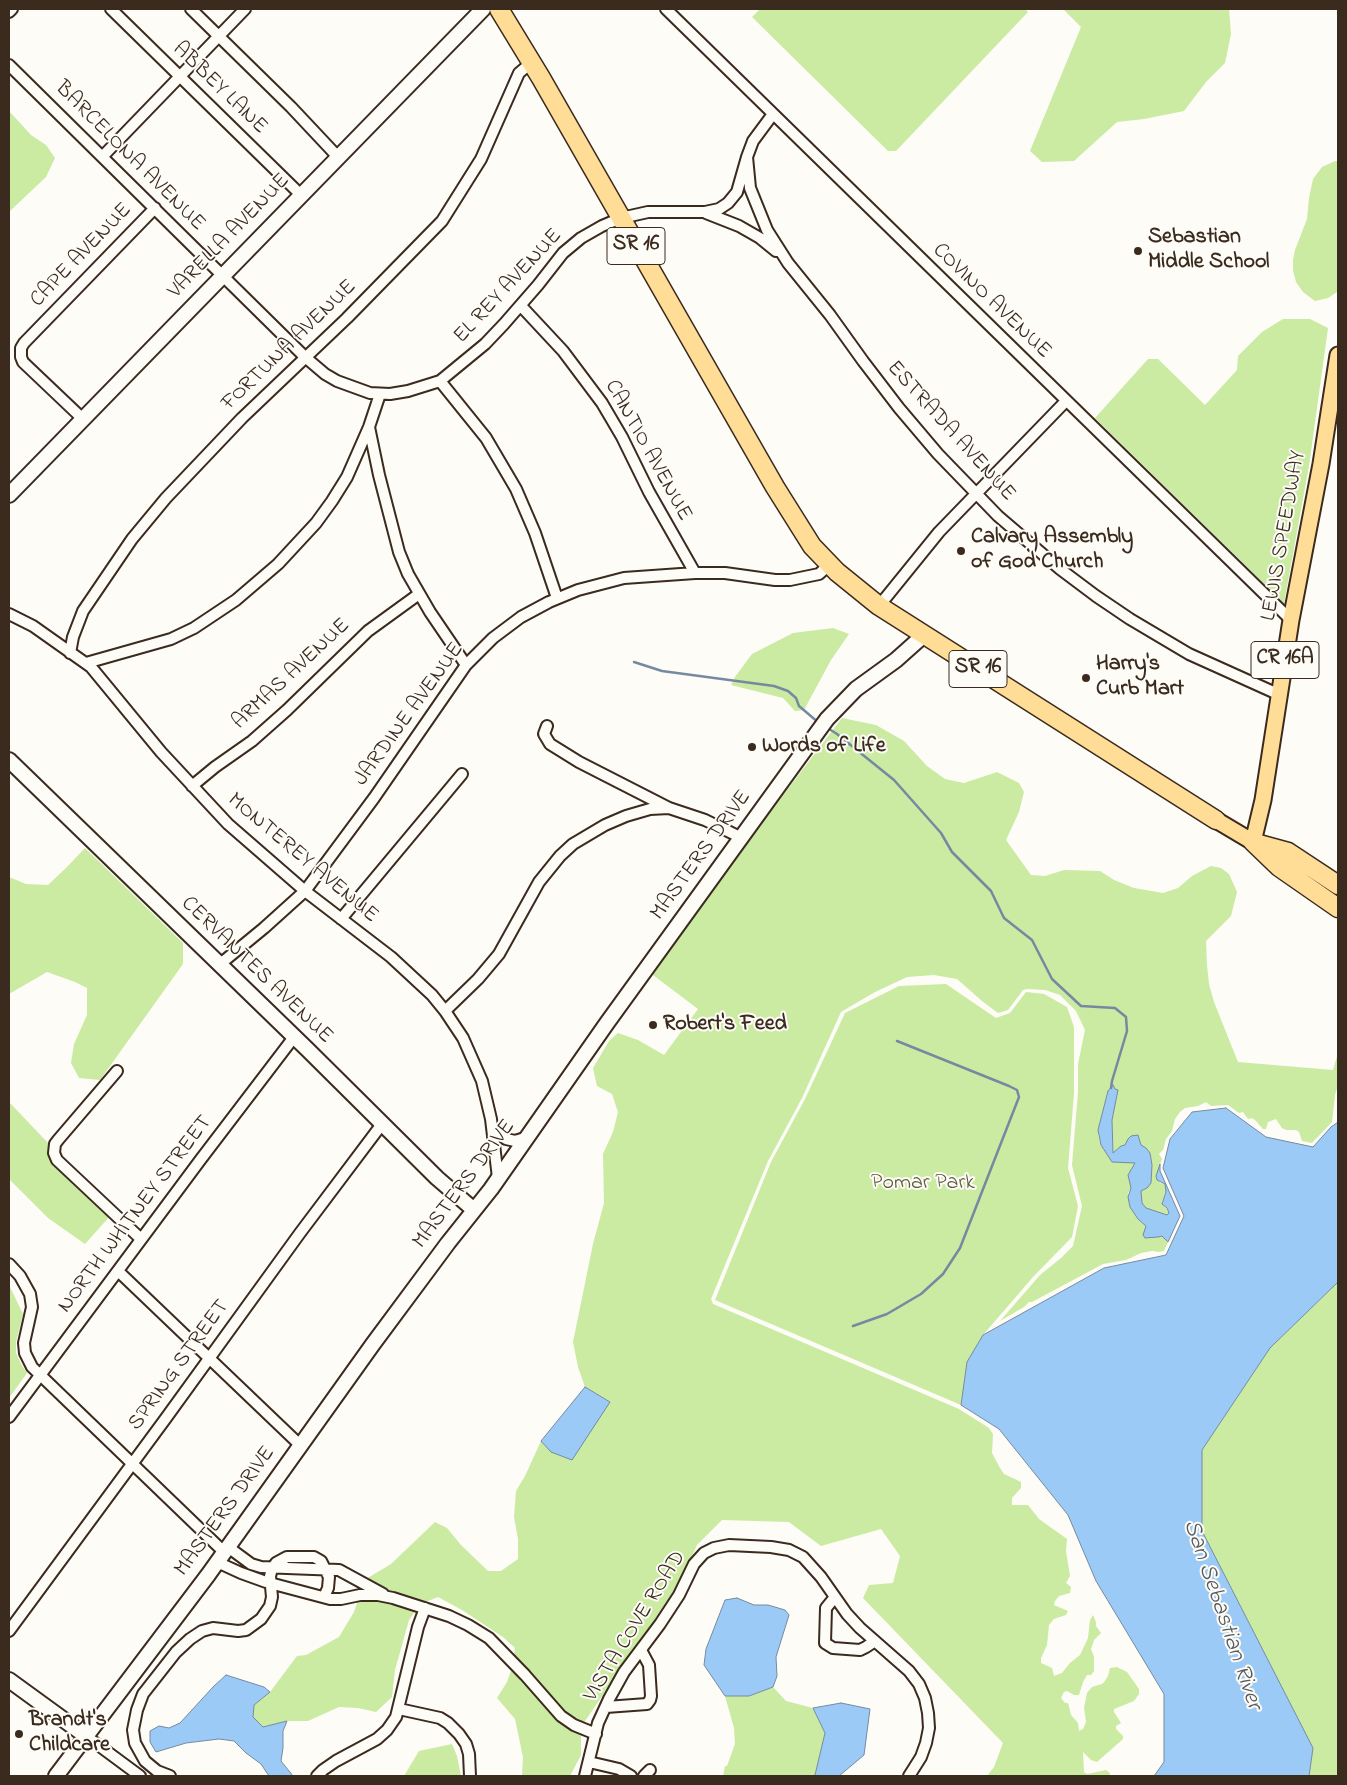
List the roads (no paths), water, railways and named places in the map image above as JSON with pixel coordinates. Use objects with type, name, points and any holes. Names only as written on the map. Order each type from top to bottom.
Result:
[{"type":"highway","name":"SR 16","points":[[499,9],[532,62],[775,487],[812,546],[829,565],[857,590],[879,606],[1216,820]]},
{"type":"highway","name":"SR 16","points":[[1253,842],[1288,852],[1338,885]]},
{"type":"highway","name":"SR 16","points":[[1253,842],[1279,867],[1338,908]]},
{"type":"main road","name":"LEWIS SPEEDWAY","points":[[1253,842],[1263,800],[1291,620],[1314,500],[1338,355]]},
{"type":"main road","name":"SR 16","points":[[1216,820],[1253,842]]},
{"type":"street","points":[[9,12],[12,9]]},
{"type":"street","name":"ABBEY LANE","points":[[111,9],[301,195]]},
{"type":"street","points":[[191,9],[291,107],[338,157]]},
{"type":"street","points":[[103,156],[245,9]]},
{"type":"street","name":"VARELLA AVENUE","points":[[9,495],[483,9]]},
{"type":"street","name":"COVINO AVENUE","points":[[666,9],[1291,620]]},
{"type":"street","name":"FORTUNA AVENUE","points":[[70,653],[72,637],[83,611],[145,522],[218,443],[385,280],[442,221],[481,159],[519,73],[532,62]]},
{"type":"street","name":"BARCELONA AVENUE","points":[[9,65],[103,156],[222,276]]},
{"type":"street","points":[[747,157],[753,141],[773,114]]},
{"type":"street","name":"EL REY AVENUE","points":[[222,276],[324,374],[365,392],[380,394],[408,391],[440,381],[484,344],[521,306],[555,262],[572,245],[602,226],[620,218],[648,212],[705,212],[719,209],[728,203],[734,196],[740,182],[747,157]]},
{"type":"street","name":"ESTRADA AVENUE","points":[[747,157],[750,188],[760,216],[784,256],[899,408],[938,454],[976,494],[1025,540],[1060,569],[1130,619],[1189,654],[1280,695]]},
{"type":"street","name":"CAPE AVENUE","points":[[83,418],[24,362],[21,357],[22,348],[155,208]]},
{"type":"street","points":[[705,212],[739,226],[760,238],[784,256]]},
{"type":"street","name":"CANTIO AVENUE","points":[[521,306],[563,351],[602,404],[622,437],[649,492],[694,573]]},
{"type":"street","points":[[440,381],[486,438],[516,489],[535,533],[557,598]]},
{"type":"street","points":[[86,663],[171,639],[216,615],[257,583],[297,544],[332,500],[355,460],[380,394]]},
{"type":"street","points":[[879,606],[939,532],[1066,400]]},
{"type":"street","points":[[369,427],[392,530],[399,552],[419,594],[466,665]]},
{"type":"street","name":"JARDINE AVENUE","points":[[219,965],[305,892],[374,798],[466,665],[479,650],[508,626],[557,598],[593,585],[624,578],[694,573],[725,573],[775,580],[790,580],[819,574],[829,565]]},
{"type":"street","name":"ARMAS AVENUE","points":[[192,786],[252,741],[287,710],[368,631],[419,594]]},
{"type":"street","name":"MONTEREY AVENUE","points":[[9,614],[33,626],[86,663],[192,786],[258,851],[305,892],[397,963],[432,996],[445,1011],[474,1059],[488,1102],[498,1178]]},
{"type":"street","name":"MASTERS DRIVE","points":[[56,1776],[223,1554],[300,1445],[528,1137],[607,1023],[827,719],[856,688],[896,660],[924,635]]},
{"type":"street","points":[[546,730],[550,744],[580,762],[668,808],[705,820],[742,838]]},
{"type":"street","name":"CERVANTES AVENUE","points":[[9,760],[437,1178],[474,1210]]},
{"type":"street","points":[[342,919],[462,774]]},
{"type":"street","points":[[445,1011],[478,979],[499,954],[539,882],[560,856],[573,844],[605,825],[626,816],[650,809],[668,808]]},
{"type":"street","name":"NORTH WHITNEY STREET","points":[[9,1416],[294,1037]]},
{"type":"street","points":[[117,1071],[58,1140],[55,1144],[54,1153],[58,1160],[141,1239]]},
{"type":"street","name":"SPRING STREET","points":[[9,1631],[382,1124]]},
{"type":"street","points":[[493,1131],[506,1139],[515,1141],[528,1137]]},
{"type":"street","points":[[9,1264],[20,1276],[30,1294],[32,1307],[24,1348],[29,1363],[223,1554]]},
{"type":"street","points":[[118,1270],[300,1445]]},
{"type":"street","name":"VISTA COVE ROAD","points":[[585,1776],[598,1723],[624,1672],[679,1595],[694,1564],[704,1553],[714,1548],[729,1545],[771,1546],[789,1550],[803,1557],[821,1577],[847,1614],[910,1671],[919,1684],[925,1698],[929,1728],[926,1743],[918,1764],[909,1776]]},
{"type":"street","name":"VISTA COVE ROAD","points":[[223,1554],[272,1569],[339,1570],[393,1598]]},
{"type":"street","name":"VISTA COVE ROAD","points":[[223,1554],[241,1573],[271,1583],[324,1597],[341,1599],[360,1595],[378,1595],[449,1616],[489,1638],[525,1675],[560,1716],[596,1734]]},
{"type":"street","points":[[170,1776],[157,1771],[145,1761],[135,1743],[132,1730],[143,1694],[176,1652],[202,1631],[213,1628],[246,1630],[261,1618],[270,1606],[272,1597],[270,1576],[272,1569]]},
{"type":"street","points":[[324,1597],[328,1588],[329,1578],[326,1569]]},
{"type":"street","points":[[835,1597],[826,1608],[825,1644],[833,1648],[860,1650],[875,1641]]},
{"type":"street","points":[[317,1776],[323,1770],[377,1739],[388,1730],[396,1718],[418,1627],[425,1608]]},
{"type":"street","points":[[606,1707],[647,1704],[650,1700],[649,1665],[641,1650]]},
{"type":"street","points":[[9,1680],[140,1776]]},
{"type":"street","points":[[399,1709],[440,1718],[454,1728],[466,1744],[469,1754],[470,1776]]},
{"type":"street","points":[[589,1762],[620,1768],[631,1776]]},
{"type":"water","points":[[1113,1085],[1118,1090],[1112,1120],[1113,1153],[1125,1145],[1131,1136],[1138,1135],[1141,1145],[1150,1153],[1152,1165],[1151,1183],[1141,1191],[1142,1203],[1146,1208],[1167,1215],[1169,1213],[1167,1208],[1162,1204],[1166,1192],[1165,1184],[1157,1180],[1156,1176],[1160,1164],[1160,1171],[1180,1216],[1168,1242],[1162,1236],[1145,1238],[1143,1235],[1146,1226],[1138,1219],[1130,1207],[1128,1197],[1131,1188],[1128,1175],[1135,1163],[1112,1162],[1101,1145],[1098,1130],[1108,1091]]},
{"type":"water","name":"San Sebastian River","points":[[1226,1108],[1266,1137],[1313,1147],[1338,1122],[1338,1282],[1270,1348],[1202,1450],[1202,1531],[1313,1748],[1309,1776],[1154,1776],[1164,1762],[1164,1694],[1096,1581],[1068,1515],[999,1429],[961,1405],[967,1362],[983,1335],[1104,1268],[1166,1255],[1184,1216],[1163,1168],[1170,1139],[1192,1112]]},
{"type":"water","points":[[585,1387],[610,1402],[572,1460],[551,1452],[541,1441]]},
{"type":"water","points":[[737,1598],[754,1605],[768,1605],[785,1610],[789,1615],[776,1657],[777,1676],[773,1687],[749,1696],[725,1696],[704,1665],[706,1649],[725,1600]]},
{"type":"water","points":[[226,1675],[264,1687],[270,1692],[254,1705],[253,1717],[263,1727],[287,1721],[283,1731],[281,1761],[293,1776],[269,1776],[261,1764],[234,1741],[219,1739],[186,1743],[156,1752],[150,1742],[150,1731],[159,1726],[169,1728],[180,1723]]},
{"type":"water","points":[[841,1703],[870,1709],[864,1755],[839,1776],[817,1776],[815,1775],[825,1733],[813,1708]]},
{"type":"waterway","points":[[634,662],[662,671],[774,686],[788,691],[796,698],[799,706],[819,723]]},
{"type":"waterway","points":[[826,727],[894,780],[941,833],[952,852],[991,891],[1004,918],[1032,940],[1052,979],[1081,1006],[1115,1008],[1126,1017],[1127,1031],[1111,1088]]},
{"type":"waterway","points":[[853,1326],[887,1314],[921,1294],[943,1274],[960,1248],[1019,1097],[1017,1090],[1009,1086],[897,1041]]},
{"type":"place","name":"Sebastian Middle School","points":[[1138,251]]},
{"type":"place","name":"Calvary Assembly of God Church","points":[[961,551]]},
{"type":"place","name":"Harry's Curb Mart","points":[[1086,678]]},
{"type":"place","name":"Words of Life","points":[[752,747]]},
{"type":"place","name":"Robert's Feed","points":[[653,1025]]},
{"type":"place","name":"Brandt's Childcare","points":[[19,1734]]},
{"type":"park label","name":"Pomar Park","points":[[923,1184]]}]
